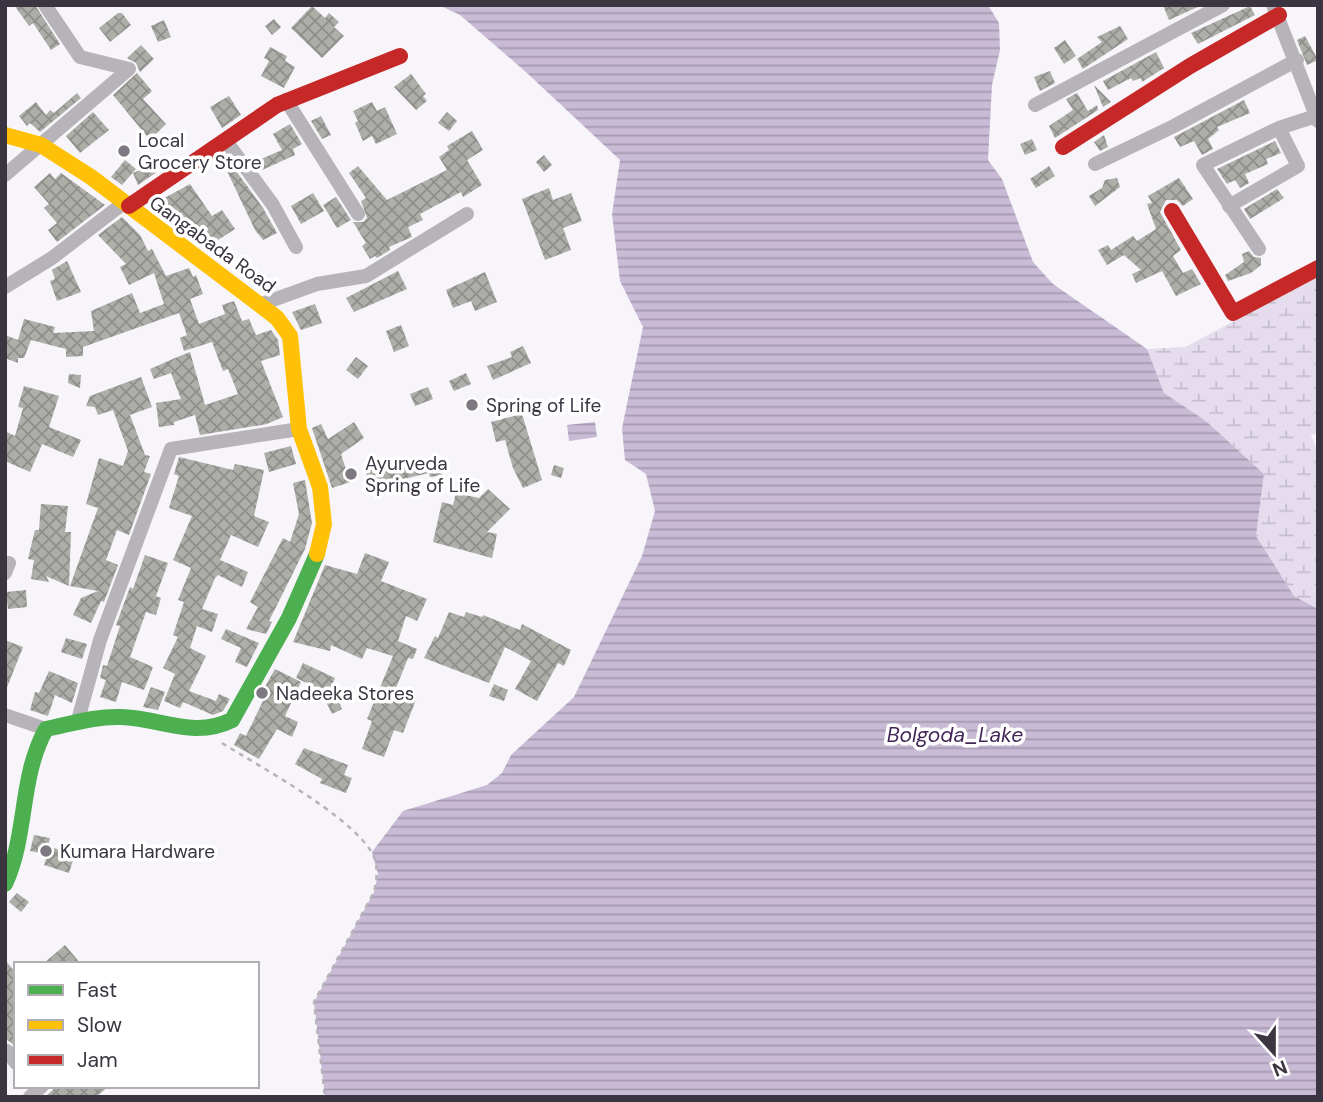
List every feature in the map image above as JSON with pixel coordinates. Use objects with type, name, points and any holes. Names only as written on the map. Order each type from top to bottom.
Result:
[{"type":"street","points":[[5,175],[129,69],[80,57],[45,5]]},
{"type":"street","points":[[1035,105],[1223,5]]},
{"type":"street","points":[[1063,147],[1276,10],[1317,118],[1279,128],[1203,165],[1259,249]]},
{"type":"street","points":[[5,286],[52,258],[127,204],[286,100],[400,56]]},
{"type":"street","points":[[1094,164],[1174,126],[1297,60]]},
{"type":"street","points":[[286,100],[358,214]]},
{"type":"street","points":[[1229,206],[1298,166],[1279,128]]},
{"type":"street","name":"Gangabada Road","points":[[5,135],[41,145],[127,204],[262,304],[290,336],[299,429],[323,503],[324,524],[309,572],[289,618],[232,720],[223,726],[206,730]]},
{"type":"street","points":[[226,141],[273,205],[296,247]]},
{"type":"street","points":[[1172,211],[1233,313],[1318,268]]},
{"type":"street","points":[[262,304],[317,284],[366,276],[467,214]]},
{"type":"street","points":[[78,720],[100,640],[171,449],[299,429]]},
{"type":"street","points":[[5,715],[46,729],[78,720],[128,717],[206,730]]},
{"type":"street","points":[[5,884],[18,862],[33,762],[38,741],[46,729]]},
{"type":"path","points":[[206,730],[354,831],[372,852],[378,874],[373,892],[314,1002],[325,1097]]},
{"type":"green space","points":[[1318,277],[1318,433],[1311,435],[1318,452],[1318,609],[1294,596],[1256,536],[1264,474],[1206,421],[1164,393],[1147,349],[1185,347]]},
{"type":"water","name":"Bolgoda_Lake","points":[[439,5],[988,5],[999,23],[1000,50],[992,85],[988,160],[1002,179],[1033,262],[1053,284],[1147,349],[1164,393],[1206,421],[1264,474],[1256,536],[1294,596],[1318,609],[1318,1097],[325,1097],[314,1002],[374,892],[378,874],[372,852],[403,811],[487,785],[502,773],[511,755],[574,697],[642,556],[655,511],[646,474],[625,460],[622,428],[643,327],[620,281],[612,214],[620,160],[460,15]]},
{"type":"water","points":[[595,422],[597,437],[569,441],[567,425]]},
{"type":"building","points":[[14,5],[35,5],[60,44],[51,50],[33,23],[29,26]]},
{"type":"building","points":[[1163,5],[1202,5],[1169,20]]},
{"type":"building","points":[[312,6],[325,18],[329,13],[339,22],[334,27],[344,36],[322,58],[291,28]]},
{"type":"building","points":[[1250,6],[1255,15],[1198,44],[1191,33]]},
{"type":"building","points":[[118,13],[122,13],[131,25],[110,42],[99,28]]},
{"type":"building","points":[[274,19],[281,27],[272,35],[265,26]]},
{"type":"building","points":[[164,20],[171,37],[158,42],[151,26]]},
{"type":"building","points":[[1120,26],[1128,39],[1083,69],[1077,59],[1102,42],[1097,37]]},
{"type":"building","points":[[1305,36],[1318,60],[1307,65],[1297,40]]},
{"type":"building","points":[[1065,40],[1076,56],[1064,64],[1054,48]]},
{"type":"building","points":[[141,45],[154,59],[140,72],[136,63],[127,58]]},
{"type":"building","points":[[270,47],[287,56],[285,61],[295,67],[284,88],[261,76],[269,61],[264,58]]},
{"type":"building","points":[[1156,52],[1164,68],[1142,82],[1141,78],[1133,81],[1131,78],[1108,90],[1103,81]]},
{"type":"building","points":[[1050,71],[1055,83],[1040,91],[1034,77]]},
{"type":"building","points":[[137,73],[152,91],[143,99],[166,124],[150,140],[113,95]]},
{"type":"building","points":[[411,74],[426,94],[423,96],[427,101],[416,110],[394,87]]},
{"type":"building","points":[[1094,85],[1111,102],[1103,107]]},
{"type":"building","points":[[77,93],[81,98],[40,132],[30,123],[27,126],[19,116],[36,102],[46,115],[50,110],[54,113]]},
{"type":"building","points":[[1077,93],[1088,111],[1097,105],[1098,110],[1055,138],[1049,126],[1073,110],[1066,99]]},
{"type":"building","points":[[229,96],[241,115],[222,128],[210,107]]},
{"type":"building","points":[[1244,100],[1250,113],[1217,127],[1219,130],[1208,139],[1213,149],[1202,155],[1194,141],[1180,147],[1174,137]]},
{"type":"building","points":[[372,102],[377,111],[385,107],[397,134],[376,144],[372,136],[363,141],[353,111]]},
{"type":"building","points":[[93,112],[109,130],[80,153],[66,136]]},
{"type":"building","points":[[447,112],[457,121],[449,131],[438,123]]},
{"type":"building","points":[[321,116],[331,135],[322,139],[311,121]]},
{"type":"building","points":[[290,124],[302,144],[293,149],[295,155],[260,171],[254,162],[282,150],[273,134]]},
{"type":"building","points":[[472,131],[483,150],[467,160],[482,185],[463,197],[461,192],[420,214],[423,220],[408,227],[412,237],[389,247],[390,250],[377,258],[375,256],[370,259],[362,246],[366,243],[353,222],[363,222],[367,218],[361,201],[366,198],[349,173],[358,166],[387,200],[447,170],[439,157],[449,150],[447,146]]},
{"type":"building","points":[[1104,135],[1108,147],[1100,151],[1094,142]]},
{"type":"building","points":[[1032,139],[1037,150],[1025,155],[1020,144]]},
{"type":"building","points":[[1275,141],[1281,153],[1266,159],[1268,164],[1245,174],[1249,183],[1240,188],[1235,180],[1227,184],[1217,169]]},
{"type":"building","points":[[544,155],[552,165],[544,172],[536,162]]},
{"type":"building","points":[[125,160],[136,169],[122,185],[111,177]]},
{"type":"building","points":[[153,165],[157,172],[138,185],[133,173]]},
{"type":"building","points":[[1049,166],[1055,176],[1036,188],[1030,179]]},
{"type":"building","points":[[234,168],[263,208],[277,233],[263,240],[255,230],[227,171]]},
{"type":"building","points":[[50,173],[55,179],[61,173],[105,205],[57,242],[48,230],[57,223],[44,208],[49,204],[34,187]]},
{"type":"building","points":[[1117,178],[1120,187],[1095,206],[1089,196],[1102,188],[1105,180]]},
{"type":"building","points":[[1179,178],[1193,199],[1183,206],[1177,200],[1166,200],[1160,212],[1181,250],[1173,256],[1183,273],[1192,269],[1201,284],[1176,296],[1162,271],[1136,283],[1132,274],[1141,270],[1124,255],[1107,265],[1098,250],[1108,245],[1111,250],[1133,236],[1137,241],[1156,229],[1147,204],[1152,203],[1148,196]]},
{"type":"building","points":[[190,184],[212,216],[222,210],[235,229],[218,240],[217,238],[199,244],[168,216],[165,218],[150,206]]},
{"type":"building","points":[[549,188],[553,200],[571,193],[582,221],[563,228],[571,250],[545,260],[522,199]]},
{"type":"building","points":[[1277,189],[1284,198],[1250,219],[1244,209]]},
{"type":"building","points":[[313,193],[324,211],[301,224],[291,206]]},
{"type":"building","points":[[336,197],[351,220],[337,228],[323,205]]},
{"type":"building","points":[[122,217],[140,235],[148,251],[152,249],[166,276],[189,268],[193,277],[196,275],[203,294],[190,299],[199,324],[225,314],[222,305],[234,301],[242,321],[249,319],[256,335],[271,330],[278,340],[280,355],[261,361],[283,417],[267,424],[200,435],[195,415],[174,422],[174,425],[159,427],[156,403],[181,399],[171,373],[154,379],[150,369],[175,358],[190,352],[205,405],[238,394],[228,369],[223,371],[212,342],[184,351],[180,338],[187,335],[179,313],[83,347],[83,356],[66,357],[66,349],[31,340],[24,358],[18,358],[18,363],[5,358],[5,335],[18,340],[24,319],[55,327],[53,333],[94,331],[91,311],[132,293],[140,313],[164,304],[154,273],[129,285],[120,267],[126,264],[98,235]]},
{"type":"building","points":[[1249,251],[1254,257],[1261,258],[1261,265],[1251,273],[1228,281],[1225,275],[1244,262],[1242,254]]},
{"type":"building","points":[[67,261],[81,292],[57,301],[50,281],[55,279],[52,270]]},
{"type":"building","points":[[398,271],[407,289],[354,312],[346,298]]},
{"type":"building","points":[[485,272],[497,302],[475,311],[471,301],[453,308],[446,290]]},
{"type":"building","points":[[315,304],[322,323],[301,330],[292,312]]},
{"type":"building","points":[[401,325],[409,346],[394,352],[386,331]]},
{"type":"building","points":[[523,346],[531,363],[493,380],[487,366],[512,357],[510,352]]},
{"type":"building","points":[[356,357],[368,366],[358,379],[346,370]]},
{"type":"building","points":[[466,373],[471,384],[454,391],[449,381]]},
{"type":"building","points":[[69,374],[81,375],[80,388],[68,383]]},
{"type":"building","points":[[141,377],[152,407],[130,415],[145,455],[150,456],[144,472],[151,474],[129,535],[117,530],[106,560],[118,565],[104,602],[101,601],[91,623],[73,615],[81,598],[98,591],[70,586],[98,508],[86,504],[99,458],[123,466],[128,451],[113,410],[98,415],[95,407],[86,406],[90,396]]},
{"type":"building","points":[[24,386],[59,396],[49,427],[81,440],[73,457],[42,444],[30,472],[5,461],[5,431],[15,436],[23,408],[18,407]]},
{"type":"building","points":[[428,387],[433,399],[415,406],[410,394]]},
{"type":"building","points":[[522,414],[542,480],[523,488],[513,468],[505,440],[496,442],[491,422]]},
{"type":"building","points":[[354,422],[364,438],[341,454],[350,482],[332,488],[312,428],[321,424],[328,439]]},
{"type":"building","points":[[291,446],[296,464],[269,472],[264,453]]},
{"type":"building","points":[[179,457],[233,470],[235,464],[264,470],[254,516],[269,522],[258,547],[231,535],[220,560],[248,572],[242,587],[218,575],[215,578],[202,609],[218,614],[212,632],[197,626],[190,648],[206,656],[189,691],[216,701],[219,694],[230,699],[223,711],[213,715],[183,702],[180,708],[164,701],[175,674],[163,668],[178,637],[173,635],[184,602],[178,600],[191,568],[173,560],[192,516],[169,508],[179,476],[174,474]]},
{"type":"building","points":[[429,459],[430,466],[440,464],[443,475],[430,477],[429,473],[368,487],[366,470]]},
{"type":"building","points":[[554,465],[564,468],[561,478],[551,475]]},
{"type":"building","points":[[305,480],[312,523],[305,549],[269,621],[272,622],[266,634],[246,629],[258,607],[250,602],[283,538],[290,542],[299,514],[293,483]]},
{"type":"building","points":[[488,489],[510,509],[487,532],[497,534],[492,558],[433,542],[442,502],[453,505],[456,493],[479,498]]},
{"type":"building","points":[[41,504],[68,506],[65,532],[71,532],[69,586],[46,576],[49,582],[31,579],[34,560],[28,559],[35,530],[39,530]]},
{"type":"building","points":[[365,553],[389,562],[381,581],[427,599],[417,621],[406,616],[398,641],[417,649],[413,659],[408,658],[396,688],[417,697],[403,733],[394,730],[384,757],[362,749],[372,721],[367,719],[393,656],[367,648],[362,659],[331,645],[330,651],[293,642],[325,565],[357,574]]},
{"type":"building","points":[[145,555],[168,563],[156,596],[161,598],[156,615],[146,612],[130,657],[153,667],[144,690],[122,682],[116,702],[100,697],[106,680],[100,678],[103,665],[107,666],[120,626],[116,625]]},
{"type":"building","points":[[26,590],[27,607],[8,609],[6,592]]},
{"type":"building","points":[[449,612],[464,617],[466,612],[482,617],[483,615],[520,630],[522,624],[571,650],[564,666],[558,663],[537,701],[515,689],[531,661],[505,647],[489,683],[424,658],[435,636],[438,638]]},
{"type":"building","points":[[226,629],[259,643],[247,667],[235,662],[241,648],[221,639]]},
{"type":"building","points":[[66,638],[87,644],[82,659],[61,652]]},
{"type":"building","points":[[5,640],[23,647],[6,690],[5,690]]},
{"type":"building","points":[[303,663],[335,678],[332,686],[342,709],[332,714],[320,689],[296,678]]},
{"type":"building","points":[[275,669],[301,682],[285,716],[298,722],[292,737],[277,729],[259,759],[234,745],[240,733],[246,736],[263,701],[258,699]]},
{"type":"building","points":[[49,671],[78,683],[72,703],[55,695],[48,716],[30,710],[35,692],[39,693]]},
{"type":"building","points":[[494,684],[508,690],[504,701],[489,696]]},
{"type":"building","points":[[151,687],[165,692],[158,710],[143,707]]},
{"type":"building","points":[[304,748],[348,765],[344,775],[352,778],[346,793],[320,783],[322,779],[295,764]]},
{"type":"building","points":[[34,835],[50,838],[46,854],[30,851]]},
{"type":"building","points":[[50,847],[75,854],[69,873],[44,865]]},
{"type":"building","points":[[17,893],[29,902],[21,912],[9,902]]},
{"type":"building","points":[[65,945],[79,962],[45,962]]},
{"type":"building","points":[[5,960],[14,971],[14,1045],[5,1038]]},
{"type":"building","points":[[55,1088],[107,1088],[96,1097],[45,1097]]},
{"type":"traffic: fast","points":[[5,884],[17,846],[31,767],[46,729],[111,717],[135,718],[190,728],[204,728],[232,720],[289,618],[317,554]]},
{"type":"traffic: slow","points":[[5,135],[41,145],[91,177],[277,318],[290,336],[299,429],[320,487],[324,524],[317,554]]},
{"type":"traffic: jam","points":[[1063,147],[1190,66],[1279,15]]},
{"type":"traffic: jam","points":[[129,206],[277,105],[400,56]]},
{"type":"traffic: jam","points":[[1172,211],[1233,313],[1318,268]]},
{"type":"place","name":"Local Grocery Store","points":[[124,151]]},
{"type":"place","name":"Spring of Life","points":[[472,405]]},
{"type":"place","name":"Ayurveda Spring of Life","points":[[351,474]]},
{"type":"place","name":"Nadeeka Stores","points":[[262,693]]},
{"type":"place","name":"Kumara Hardware","points":[[46,851]]}]
